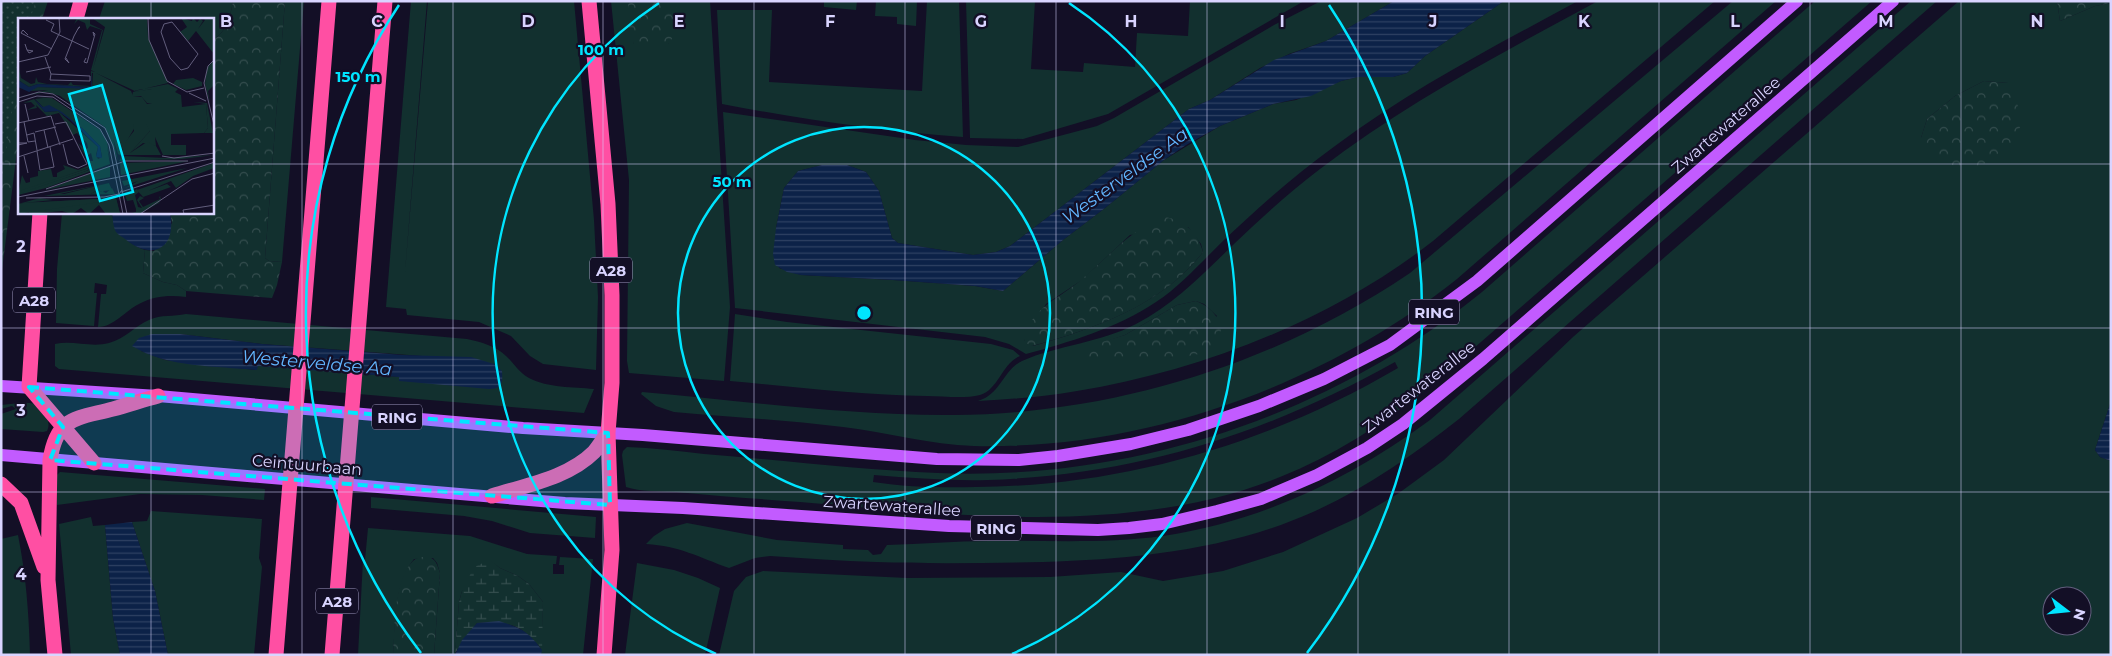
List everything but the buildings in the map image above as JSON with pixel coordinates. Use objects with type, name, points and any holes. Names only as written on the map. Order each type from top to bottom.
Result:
[{"type":"highway","points":[[76,18],[81,1]]},
{"type":"highway","points":[[276,655],[329,1]]},
{"type":"highway","name":"A28","points":[[332,655],[385,1]]},
{"type":"highway","name":"A28","points":[[589,1],[600,106],[611,276],[612,383],[608,433],[612,550],[604,655]]},
{"type":"highway","name":"A28","points":[[29,387],[40,214]]},
{"type":"highway","points":[[29,387],[94,463]]},
{"type":"highway","points":[[55,655],[48,580],[50,460],[52,446],[58,433],[74,418],[158,396]]},
{"type":"highway","points":[[492,496],[564,473],[594,451],[608,433]]},
{"type":"highway","points":[[1,484],[21,503],[48,580]]},
{"type":"main road","name":"RING","points":[[1,386],[158,396],[885,457],[988,461],[1019,460],[1058,456],[1131,444],[1188,430],[1259,406],[1324,378],[1390,345],[1477,281],[1797,1]]},
{"type":"main road","name":"Zwartewaterallee","points":[[610,505],[684,508],[949,526],[1098,530],[1162,524],[1261,498],[1317,475],[1367,448],[1434,401],[1893,1]]},
{"type":"main road","name":"Ceintuurbaan","points":[[1,455],[610,505]]},
{"type":"highlighted area","points":[[29,387],[158,396],[608,433],[610,505],[50,460],[63,427]]},
{"type":"green space","points":[[1,1],[36,1],[30,18],[18,18],[18,72],[1,186]]},
{"type":"green space","points":[[20,1],[48,1],[42,18],[18,18],[18,143],[1,278],[1,133]]},
{"type":"green space","points":[[105,1],[233,1],[227,24],[214,39],[214,18],[99,18]]},
{"type":"green space","points":[[233,1],[285,1],[265,258],[269,261],[282,262],[272,298],[186,291],[177,285],[163,282],[143,273],[145,250],[154,251],[172,223],[170,214],[214,214],[214,39],[222,32],[231,13]]},
{"type":"green space","points":[[285,1],[304,1],[282,262],[269,261],[265,258]]},
{"type":"green space","points":[[411,1],[427,1],[405,272],[428,1],[574,1],[594,220],[598,297],[596,370],[543,364],[530,356],[511,336],[479,322],[407,315],[406,309],[386,307]]},
{"type":"green space","points":[[611,1],[628,1],[634,44],[668,44],[677,17],[677,1],[710,1],[730,307],[724,381],[629,373],[627,361],[629,180]]},
{"type":"green space","points":[[628,1],[677,1],[674,35],[668,44],[634,44],[629,31]]},
{"type":"green space","points":[[824,1],[857,1],[856,10],[824,7]]},
{"type":"green space","points":[[876,1],[917,1],[916,26],[897,24],[897,17],[875,16]]},
{"type":"green space","points":[[927,1],[959,1],[963,137],[842,124],[722,104],[717,10],[772,10],[769,82],[922,91]]},
{"type":"green space","points":[[966,1],[1035,1],[1031,69],[1083,72],[1084,63],[1135,67],[1137,33],[1188,36],[1190,1],[1304,1],[1108,114],[1023,139],[970,138]]},
{"type":"green space","points":[[1321,1],[1394,1],[1326,41],[1289,54],[1260,68],[1210,100],[1189,109],[1010,246],[996,252],[973,255],[898,243],[892,238],[879,191],[866,172],[847,165],[822,165],[798,171],[784,188],[776,228],[779,268],[801,275],[975,286],[1003,291],[1063,240],[1164,160],[1220,126],[1273,104],[1296,100],[1341,81],[1358,77],[1393,77],[1407,73],[1425,56],[1504,1],[1578,1],[1454,69],[1364,125],[1251,214],[1166,295],[1141,311],[1093,333],[1026,354],[1009,344],[985,337],[735,308],[723,112],[915,140],[966,145],[1018,147],[1097,126],[1114,118],[1274,25]],"holes":[[[1188,227],[1201,244],[1203,252],[1187,271],[1147,301],[1103,323],[1079,332],[1033,346],[1024,341],[1046,304],[1082,280],[1130,235]]]},
{"type":"green space","points":[[1598,1],[1715,1],[1433,241],[1353,295],[1264,338],[1171,370],[1124,382],[1065,393],[1028,398],[978,401],[992,393],[1010,370],[1022,361],[1050,351],[1108,336],[1136,324],[1164,307],[1200,277],[1287,196],[1353,145],[1456,79]],"holes":[[[1196,301],[1204,304],[1217,316],[1171,358],[1088,358],[1107,341],[1125,335],[1177,305]]]},
{"type":"green space","points":[[1733,1],[1776,1],[1457,279],[1405,317],[1350,350],[1291,379],[1230,404],[1167,423],[1103,437],[1039,444],[974,446],[941,443],[859,429],[780,420],[674,412],[656,406],[641,394],[642,392],[798,407],[915,415],[1014,412],[1074,405],[1134,393],[1192,377],[1250,357],[1305,333],[1359,305],[1410,273]]},
{"type":"green space","points":[[1815,1],[1872,1],[1427,389],[1356,439],[1300,469],[1280,477],[1223,496],[1164,508],[1104,515],[1043,517],[981,516],[920,512],[644,491],[626,487],[622,455],[627,447],[938,473],[1011,473],[1084,465],[1156,452],[1226,432],[1295,405],[1361,373],[1423,335],[1482,292]],"holes":[[[1395,362],[1398,368],[1349,395],[1299,418],[1248,438],[1195,455],[1141,469],[1087,479],[1032,485],[937,487],[873,482],[874,475],[974,480],[1043,476],[1096,470],[1148,459],[1199,446],[1249,430],[1347,388]]]},
{"type":"green space","points":[[1911,1],[1937,1],[1459,419],[1389,470],[1333,503],[1313,512],[1281,525],[1214,544],[1146,555],[1077,561],[917,563],[770,556],[755,558],[729,568],[669,547],[646,544],[665,529],[687,523],[777,540],[843,545],[843,549],[868,550],[873,555],[881,554],[887,545],[976,541],[1098,541],[1141,538],[1200,529],[1235,520],[1304,494],[1368,461],[1430,420]]},
{"type":"green space","points":[[1959,1],[2057,1],[2060,21],[2095,6],[2111,3],[2111,401],[2095,450],[2100,457],[2111,461],[2111,655],[719,655],[734,591],[746,577],[763,571],[907,578],[1050,577],[1121,572],[1163,581],[1223,571],[1283,552],[1357,518],[1399,493],[1444,460],[1573,337]],"holes":[[[1984,81],[2008,83],[1921,138],[1927,119],[1955,96]]]},
{"type":"green space","points":[[2057,1],[2111,1],[2111,3],[2095,6],[2060,21]]},
{"type":"green space","points":[[1984,81],[2008,83],[2021,113],[2022,123],[2012,144],[1982,165],[1963,169],[1939,160],[1921,138],[1927,119],[1955,96]]},
{"type":"green space","points":[[62,214],[112,214],[113,220],[123,236],[145,250],[143,273],[163,282],[177,285],[186,291],[186,297],[168,296],[150,299],[109,324],[98,327],[101,294],[106,294],[107,285],[95,283],[94,293],[97,293],[94,326],[56,323],[57,269]]},
{"type":"green space","points":[[1165,217],[1184,224],[1194,233],[1201,245],[1203,252],[1187,271],[1148,301],[1103,323],[1032,346],[1024,342],[1027,330],[1038,312],[1082,279],[1131,236]]},
{"type":"green space","points":[[1196,301],[1205,306],[1217,318],[1221,333],[1218,341],[1202,353],[1165,358],[1100,360],[1091,359],[1081,353],[1082,348],[1125,335],[1177,305]]},
{"type":"green space","points":[[735,314],[787,322],[991,344],[1013,350],[1020,356],[1009,364],[986,392],[967,397],[878,394],[730,381]]},
{"type":"green space","points":[[181,315],[467,339],[483,343],[498,350],[522,373],[536,381],[544,384],[594,389],[584,413],[59,369],[55,366],[55,344],[96,345],[109,343],[120,339],[154,318]],"holes":[[[152,334],[180,334],[262,344],[422,356],[399,381],[399,377],[257,365],[257,370],[165,360],[141,351]]]},
{"type":"green space","points":[[34,404],[43,410],[49,425],[47,431],[1,429],[1,414],[16,409],[12,406],[1,409],[1,405]]},
{"type":"green space","points":[[60,472],[265,489],[264,500],[202,495],[140,494],[57,505],[56,476]]},
{"type":"green space","points":[[371,497],[596,517],[595,538],[530,533],[492,521],[464,516],[371,508]]},
{"type":"green space","points":[[151,511],[262,519],[259,558],[262,567],[254,655],[168,655],[155,591],[132,522],[147,521]]},
{"type":"green space","points":[[91,517],[93,526],[105,525],[113,618],[120,655],[71,655],[59,524]]},
{"type":"green space","points":[[368,528],[470,536],[527,554],[557,556],[556,564],[553,564],[553,574],[564,574],[564,565],[559,565],[560,557],[593,559],[583,655],[541,655],[543,602],[529,584],[490,561],[462,591],[459,602],[455,655],[434,655],[440,573],[437,563],[433,558],[414,559],[402,580],[395,617],[393,655],[358,655],[363,560],[365,560]]},
{"type":"green space","points":[[18,535],[27,595],[30,655],[1,655],[1,539]]},
{"type":"green space","points":[[427,556],[434,560],[440,573],[434,655],[393,655],[396,605],[402,580],[406,569],[413,561]]},
{"type":"green space","points":[[490,560],[500,568],[518,576],[529,584],[543,602],[542,650],[528,635],[514,626],[498,623],[477,623],[455,653],[459,602],[462,591],[474,567]]},
{"type":"green space","points":[[637,563],[674,570],[720,588],[705,655],[625,655]]},
{"type":"water","name":"Westerveldse Aa","points":[[1394,1],[1504,1],[1425,56],[1407,73],[1393,77],[1358,77],[1341,81],[1311,96],[1273,104],[1220,126],[1186,145],[1164,160],[1063,240],[1003,291],[975,286],[801,275],[787,272],[775,265],[773,254],[776,228],[784,188],[798,171],[822,165],[847,165],[866,172],[879,191],[892,238],[898,243],[973,255],[996,252],[1010,246],[1189,109],[1210,100],[1274,60],[1326,41]]},
{"type":"water","points":[[112,214],[170,214],[170,235],[161,248],[153,250],[145,250],[135,246],[116,232]]},
{"type":"water","name":"Westerveldse Aa","points":[[152,334],[180,334],[262,344],[402,355],[471,357],[494,364],[502,371],[502,379],[501,384],[497,388],[489,389],[399,381],[399,377],[258,366],[257,370],[193,365],[161,358],[132,346],[139,338]]},
{"type":"water","points":[[2111,401],[2111,461],[2100,457],[2095,450]]},
{"type":"water","points":[[132,522],[155,591],[168,655],[120,655],[113,618],[105,525]]},
{"type":"water","points":[[499,621],[519,628],[528,634],[542,650],[541,655],[455,655],[462,640],[477,623]]}]
